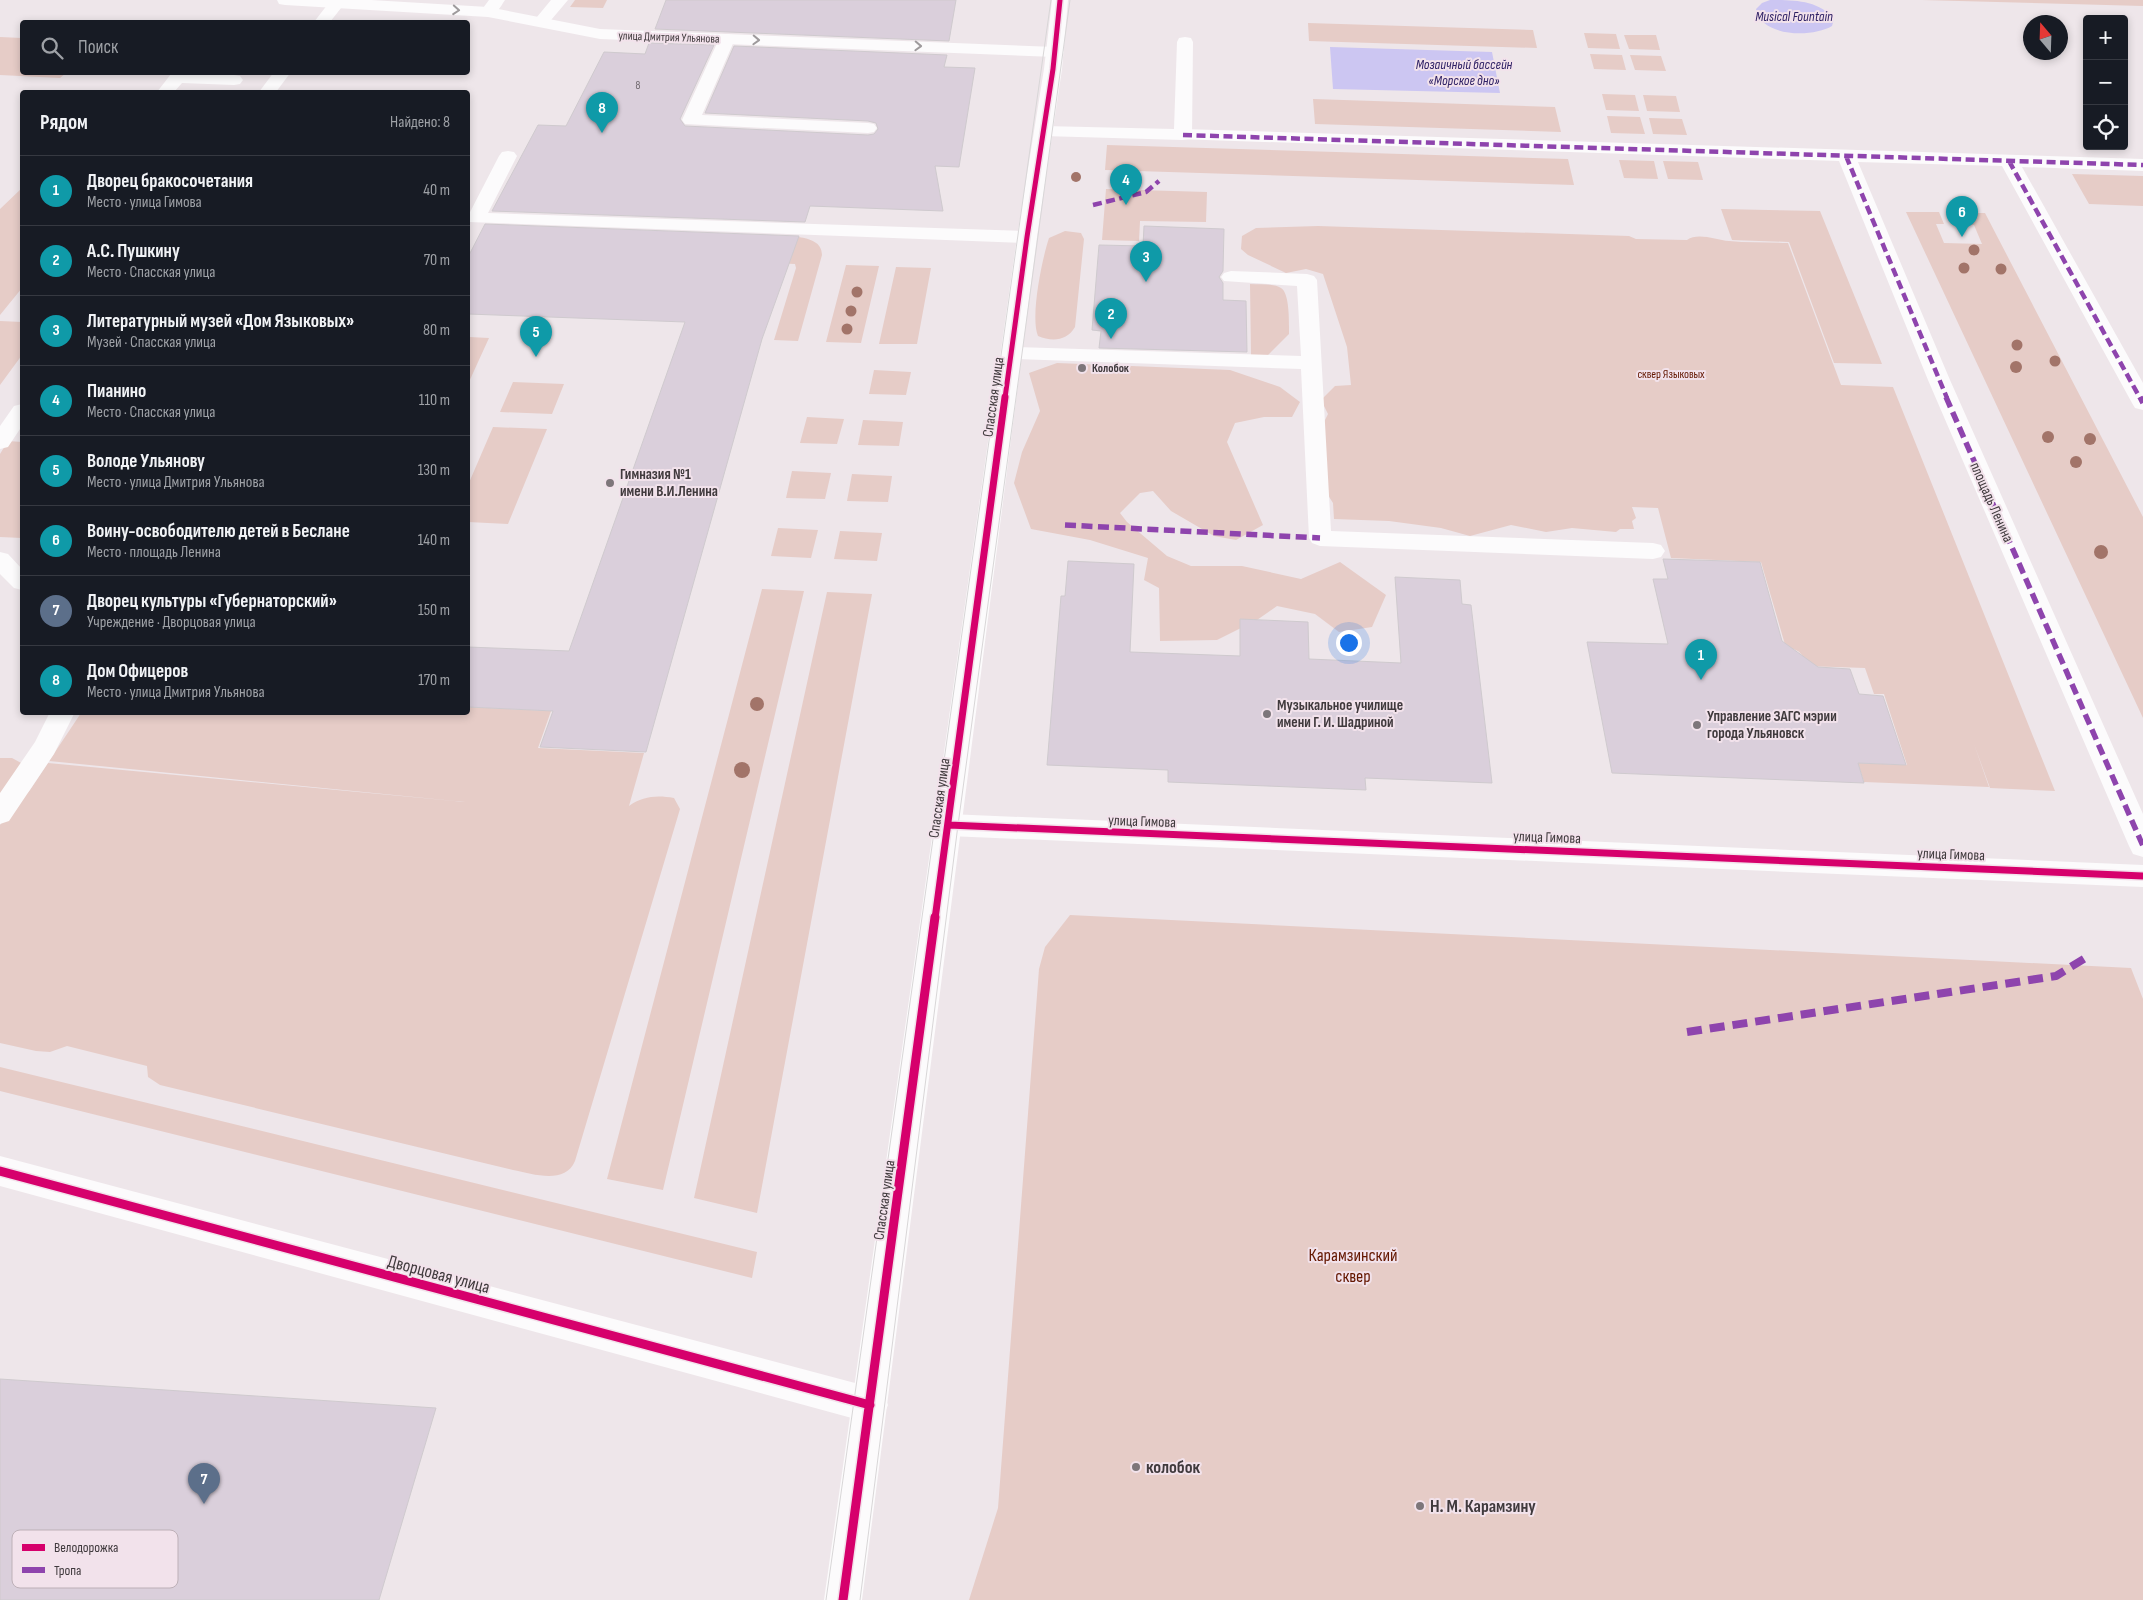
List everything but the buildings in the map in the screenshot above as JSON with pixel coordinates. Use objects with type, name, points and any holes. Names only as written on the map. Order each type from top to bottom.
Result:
[{"type":"street","name":"улица Дмитрия Ульянова","points":[[285,0],[493,6],[540,23],[600,34],[1055,52]]},
{"type":"street","name":"Спасская улица","points":[[843,1600],[1013,353],[1027,237],[1055,52],[1060,0]]},
{"type":"street","points":[[1183,135],[2143,165]]},
{"type":"street","name":"площадь Ленина","points":[[1846,156],[1939,380],[2143,846]]},
{"type":"street","points":[[2009,160],[2143,403]]},
{"type":"street","name":"улица Гимова","points":[[949,825],[2143,876]]},
{"type":"street","name":"Дворцовая улица","points":[[0,1171],[870,1406]]},
{"type":"lane","points":[[540,23],[560,0]]},
{"type":"lane","points":[[322,20],[326,2]]},
{"type":"lane","points":[[726,39],[691,120],[868,128]]},
{"type":"lane","points":[[1043,131],[1183,135],[1185,42]]},
{"type":"lane","points":[[167,90],[177,78],[234,80]]},
{"type":"lane","points":[[252,80],[275,82]]},
{"type":"lane","points":[[508,156],[476,218],[1027,237]]},
{"type":"lane","points":[[1232,277],[1307,280],[1320,538],[1653,551]]},
{"type":"lane","points":[[1013,353],[1312,363]]},
{"type":"lane","points":[[0,442],[20,414]]},
{"type":"lane","points":[[0,560],[20,580]]},
{"type":"lane","points":[[0,814],[45,748],[62,715]]},
{"type":"green space","points":[[575,0],[607,0],[603,8],[570,7]]},
{"type":"green space","points":[[1922,0],[2143,0],[2143,6]]},
{"type":"green space","points":[[1308,23],[1533,30],[1537,48],[1309,41]]},
{"type":"green space","points":[[1584,33],[1616,34],[1620,49],[1588,48]]},
{"type":"green space","points":[[1624,35],[1656,35],[1660,50],[1629,49]]},
{"type":"green space","points":[[0,37],[20,38],[20,75],[64,75],[60,78],[0,75]]},
{"type":"green space","points":[[1590,54],[1622,55],[1626,70],[1594,69]]},
{"type":"green space","points":[[1630,55],[1661,56],[1666,71],[1635,70]]},
{"type":"green space","points":[[1602,94],[1635,95],[1639,111],[1606,110]]},
{"type":"green space","points":[[1643,95],[1676,96],[1680,112],[1647,111]]},
{"type":"green space","points":[[1313,99],[1555,107],[1561,132],[1315,124]]},
{"type":"green space","points":[[1607,116],[1640,117],[1645,134],[1611,133]]},
{"type":"green space","points":[[1649,118],[1682,119],[1687,135],[1653,134]]},
{"type":"green space","points":[[1107,145],[1568,159],[1574,185],[1105,170]]},
{"type":"green space","points":[[1619,160],[1654,161],[1658,179],[1624,178]]},
{"type":"green space","points":[[1663,161],[1698,162],[1703,180],[1668,179]]},
{"type":"green space","points":[[2072,174],[2143,176],[2143,206],[2089,204]]},
{"type":"green space","points":[[1106,189],[1207,192],[1206,222],[1140,221],[1139,241],[1102,240]]},
{"type":"green space","points":[[20,190],[20,290],[0,315],[0,209]]},
{"type":"green space","points":[[1721,209],[1820,211],[1882,364],[1834,363],[1789,242],[1732,240]]},
{"type":"green space","points":[[1906,212],[1939,212],[1944,224],[1936,224],[1944,243],[1982,244],[1974,225],[1963,224],[1958,213],[1985,213],[2143,517],[2143,718]]},
{"type":"green space","name":"сквер Языковых","points":[[1318,226],[1629,236],[1636,239],[1687,240],[1702,237],[1736,242],[1788,243],[1841,385],[1893,387],[2055,791],[1990,788],[1974,744],[1989,787],[1864,782],[1858,763],[1907,765],[1884,694],[1874,694],[1865,668],[1806,666],[1804,658],[1800,653],[1786,648],[1761,562],[1671,558],[1658,508],[1632,507],[1636,518],[1632,521],[1634,529],[1620,529],[1616,532],[1572,528],[1546,532],[1511,525],[1470,536],[1441,528],[1389,521],[1334,519],[1333,503],[1324,489],[1321,428],[1328,414],[1321,400],[1335,386],[1351,385],[1347,347],[1323,274],[1306,269],[1286,273],[1248,255],[1241,249],[1242,236],[1256,228]]},
{"type":"green space","points":[[1065,231],[1081,233],[1084,239],[1075,327],[1072,332],[1063,338],[1049,339],[1038,336],[1036,327],[1035,316],[1038,288],[1049,238]]},
{"type":"green space","points":[[668,232],[799,237],[818,244],[822,255],[798,341],[774,340],[796,268],[795,264],[657,258]]},
{"type":"green space","points":[[846,265],[879,266],[861,343],[826,342]]},
{"type":"green space","points":[[896,267],[931,268],[917,344],[879,344]]},
{"type":"green space","points":[[1250,284],[1278,286],[1284,291],[1286,296],[1289,334],[1267,356],[1251,355]]},
{"type":"green space","points":[[0,321],[20,322],[20,358],[0,385]]},
{"type":"green space","points":[[470,337],[489,338],[470,380]]},
{"type":"green space","points":[[1057,363],[1230,370],[1280,387],[1300,402],[1292,417],[1264,417],[1235,423],[1227,442],[1263,525],[1236,540],[1214,536],[1171,511],[1153,491],[1140,493],[1120,513],[1127,522],[1167,556],[1191,566],[1242,566],[1301,579],[1340,562],[1386,595],[1372,627],[1339,632],[1315,614],[1277,606],[1257,620],[1217,640],[1160,641],[1159,588],[1144,580],[1148,558],[1090,540],[1031,529],[1014,483],[1022,452],[1040,411],[1029,373]]},
{"type":"green space","points":[[874,370],[911,372],[906,395],[869,394]]},
{"type":"green space","points":[[513,382],[564,384],[552,414],[500,412]]},
{"type":"green space","points":[[807,417],[844,419],[837,444],[800,443]]},
{"type":"green space","points":[[863,420],[903,422],[899,446],[858,445]]},
{"type":"green space","points":[[493,427],[547,429],[508,524],[470,522],[470,480]]},
{"type":"green space","points":[[8,441],[20,442],[20,538],[0,537],[0,454]]},
{"type":"green space","points":[[792,471],[831,473],[825,499],[786,498]]},
{"type":"green space","points":[[852,474],[892,476],[888,502],[847,501]]},
{"type":"green space","points":[[778,528],[818,530],[811,558],[771,556]]},
{"type":"green space","points":[[840,531],[882,533],[877,561],[834,559]]},
{"type":"green space","points":[[762,589],[804,591],[663,1190],[607,1179]]},
{"type":"green space","points":[[827,592],[872,594],[757,1213],[694,1198]]},
{"type":"green space","name":"Гимназия №1 имени В.И.Ленина","points":[[470,707],[551,711],[538,748],[644,753],[629,806],[645,798],[662,797],[674,798],[680,809],[575,1161],[570,1168],[564,1173],[556,1175],[530,1174],[160,1085],[148,1077],[147,1066],[67,1046],[50,1052],[0,1043],[0,825],[10,811],[30,790],[48,763],[465,802],[49,761],[80,715],[470,715]]},
{"type":"green space","points":[[0,758],[12,758],[23,764],[0,808]]},
{"type":"green space","name":"Карамзинский сквер","points":[[1070,915],[2131,968],[2143,999],[2143,1600],[969,1600],[998,1508],[1039,969],[1045,947]]},
{"type":"green space","points":[[0,1067],[757,1252],[752,1278],[0,1091]]},
{"type":"water","name":"Musical Fountain","points":[[1770,0],[1805,2],[1821,8],[1834,19],[1832,26],[1823,30],[1800,33],[1777,30],[1767,25],[1760,18],[1756,9],[1762,3]]},
{"type":"water","name":"Мозаичный бассейн «Морское дно»","points":[[1330,47],[1492,52],[1500,93],[1333,89]]},
{"type":"tram line","points":[[826,1600],[1051,0]]},
{"type":"tram line","points":[[860,1600],[958,825],[1070,0]]},
{"type":"marked path","points":[[1183,135],[2143,165]]},
{"type":"marked path","points":[[1846,156],[1939,380],[2143,846]]},
{"type":"marked path","points":[[2009,161],[2143,403]]},
{"type":"marked path","points":[[1093,205],[1146,192],[1159,181]]},
{"type":"marked path","points":[[1065,525],[1320,538]]},
{"type":"marked path","points":[[1687,1032],[2056,976],[2087,957]]},
{"type":"cycle path","points":[[843,1600],[1027,237],[1053,69],[1060,0]]},
{"type":"cycle path","points":[[949,825],[2143,876]]},
{"type":"cycle path","points":[[0,1171],[870,1405]]},
{"type":"place","name":"Дом Офицеров","points":[[602,133]]},
{"type":"place","name":"Пианино","points":[[1126,205]]},
{"type":"place","name":"Воину-освободителю детей в Беслане","points":[[1962,237]]},
{"type":"place","name":"Литературный музей «Дом Языковых»","points":[[1146,282]]},
{"type":"place","name":"А.С. Пушкину","points":[[1111,339]]},
{"type":"place","name":"Володе Ульянову","points":[[536,357]]},
{"type":"place","name":"Колобок","points":[[1082,368]]},
{"type":"place","name":"Гимназия №1 имени В.И.Ленина","points":[[610,483]]},
{"type":"place","name":"Дворец бракосочетания","points":[[1701,680]]},
{"type":"place","name":"Музыкальное училище имени Г. И. Шадриной","points":[[1267,714]]},
{"type":"place","name":"Управление ЗАГС мэрии города Ульяновск","points":[[1697,725]]},
{"type":"place","name":"колобок","points":[[1136,1467]]},
{"type":"place","name":"Дворец культуры «Губернаторский»","points":[[204,1504]]},
{"type":"place","name":"Н. М. Карамзину","points":[[1420,1506]]}]
